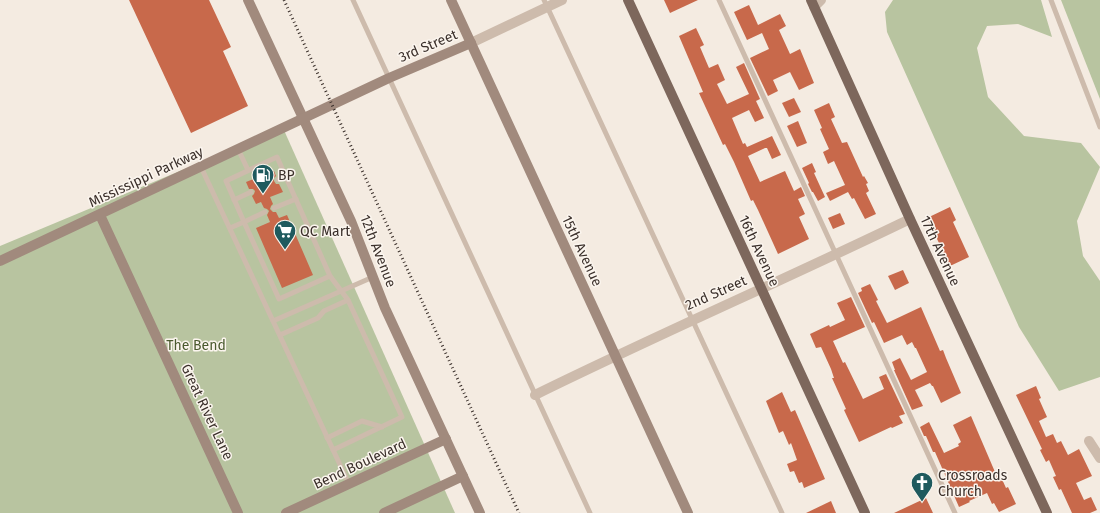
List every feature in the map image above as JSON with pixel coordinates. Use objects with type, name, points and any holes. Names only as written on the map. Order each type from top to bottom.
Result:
[{"type":"main road","name":"16th Avenue","points":[[628,0],[865,513]]},
{"type":"main road","name":"17th Avenue","points":[[816,2],[910,219],[1047,513]]},
{"type":"street","name":"12th Avenue","points":[[248,0],[351,221],[385,308],[480,513]]},
{"type":"street","name":"15th Avenue","points":[[451,0],[688,513]]},
{"type":"street","name":"3rd Street","points":[[304,118],[389,78],[471,43],[546,3],[562,0]]},
{"type":"street","name":"Mississippi Parkway","points":[[0,261],[304,118]]},
{"type":"street","name":"Great River Lane","points":[[100,215],[238,513]]},
{"type":"street","name":"2nd Street","points":[[535,395],[615,356],[910,219]]},
{"type":"street","name":"Bend Boulevard","points":[[286,513],[446,439]]},
{"type":"street","points":[[1089,441],[1100,458]]},
{"type":"street","points":[[384,513],[463,476]]},
{"type":"lane","points":[[353,0],[590,513]]},
{"type":"lane","points":[[719,0],[955,513]]},
{"type":"lane","points":[[1051,0],[1100,127]]},
{"type":"lane","points":[[546,3],[782,513]]},
{"type":"lane","points":[[238,149],[248,170]]},
{"type":"lane","points":[[330,276],[279,298],[226,181],[277,157],[330,276],[348,300],[402,417],[333,450]]},
{"type":"lane","points":[[201,167],[349,484]]},
{"type":"lane","points":[[278,180],[286,176]]},
{"type":"lane","points":[[234,200],[251,192]]},
{"type":"lane","points":[[274,208],[296,199]]},
{"type":"lane","points":[[230,228],[265,212]]},
{"type":"lane","points":[[273,321],[373,277]]},
{"type":"lane","points":[[280,335],[318,318],[324,311],[348,300]]},
{"type":"lane","points":[[327,438],[362,421],[382,427]]},
{"type":"green space","points":[[893,0],[1041,0],[1052,37],[1018,24],[987,26],[977,48],[988,97],[1024,136],[1081,143],[1100,167],[1077,221],[1083,256],[1100,281],[1100,377],[1059,391],[1019,327],[887,32],[885,12]]},
{"type":"green space","points":[[1061,0],[1100,0],[1100,99]]},
{"type":"green space","name":"The Bend","points":[[283,128],[455,513],[0,513],[0,246]]},
{"type":"building","points":[[129,0],[209,0],[231,47],[223,51],[248,106],[191,133]]},
{"type":"building","points":[[664,0],[698,0],[670,13]]},
{"type":"building","points":[[749,5],[758,25],[780,14],[786,26],[779,30],[790,54],[800,49],[814,83],[799,90],[790,72],[773,80],[778,91],[768,96],[750,58],[769,49],[762,33],[747,40],[734,12]]},
{"type":"building","points":[[696,28],[704,45],[700,47],[709,68],[718,64],[725,80],[717,84],[727,104],[749,94],[736,67],[744,63],[760,99],[756,101],[764,118],[755,122],[749,110],[732,118],[743,144],[745,143],[747,147],[772,136],[781,155],[772,159],[767,148],[765,148],[748,156],[760,182],[785,171],[794,191],[801,187],[805,196],[798,199],[805,214],[799,217],[809,239],[778,254],[758,210],[753,200],[751,201],[734,162],[725,144],[723,145],[699,93],[703,92],[679,36]]},
{"type":"building","points":[[794,98],[801,112],[789,117],[782,103]]},
{"type":"building","points":[[829,103],[835,117],[831,119],[842,143],[847,142],[863,177],[864,176],[868,183],[866,184],[869,191],[866,193],[876,214],[865,219],[854,198],[852,199],[848,192],[830,201],[826,193],[845,185],[834,161],[828,164],[823,152],[829,149],[820,129],[822,128],[814,110]]},
{"type":"building","points":[[798,121],[807,143],[797,147],[787,126]]},
{"type":"building","points":[[812,163],[816,172],[814,173],[825,197],[818,201],[808,184],[809,183],[802,168]]},
{"type":"building","name":"QC Mart","points":[[274,171],[276,176],[274,181],[276,184],[279,184],[283,192],[270,197],[273,204],[270,209],[273,212],[276,212],[279,218],[287,215],[313,275],[282,288],[256,228],[270,222],[267,215],[269,211],[264,208],[261,202],[256,204],[252,196],[255,191],[253,189],[249,189],[246,182]]},
{"type":"building","points":[[950,207],[956,220],[953,222],[969,257],[950,266],[927,218]]},
{"type":"building","points":[[840,213],[845,224],[833,229],[828,218]]},
{"type":"building","points":[[903,270],[909,283],[895,290],[888,276]]},
{"type":"building","points":[[870,284],[878,300],[876,301],[887,323],[921,307],[940,351],[943,350],[961,393],[941,403],[930,383],[915,390],[923,406],[912,410],[894,370],[892,362],[900,358],[911,380],[927,372],[912,342],[907,345],[902,335],[884,343],[874,322],[872,323],[858,293],[862,291],[861,288]]},
{"type":"building","points":[[851,297],[865,327],[833,341],[843,363],[845,362],[863,399],[884,389],[879,377],[886,374],[905,414],[899,416],[903,423],[859,442],[844,410],[846,409],[832,378],[834,378],[831,369],[821,347],[816,348],[810,334],[829,325],[830,327],[845,320],[837,303]]},
{"type":"building","points":[[1036,386],[1041,398],[1039,399],[1047,417],[1039,421],[1046,437],[1053,434],[1057,443],[1061,441],[1068,455],[1079,449],[1092,476],[1076,483],[1084,500],[1091,497],[1097,510],[1090,513],[1072,513],[1061,489],[1059,490],[1053,477],[1056,476],[1049,460],[1046,462],[1040,450],[1042,449],[1016,395]]},
{"type":"building","points":[[782,392],[791,412],[795,410],[825,479],[804,488],[802,482],[799,483],[794,471],[790,472],[787,464],[797,460],[791,443],[789,445],[783,431],[779,433],[766,401]]},
{"type":"building","points":[[971,416],[998,479],[1001,477],[1006,488],[1008,487],[1016,504],[999,512],[994,503],[992,504],[987,493],[959,507],[935,452],[933,452],[920,427],[929,422],[944,453],[959,446],[958,444],[961,442],[953,425]]},
{"type":"building","name":"Crossroads Church","points":[[926,498],[933,513],[894,513]]},
{"type":"building","points":[[831,501],[836,513],[806,513]]},
{"type":"railway","points":[[284,0],[519,513]]},
{"type":"place","name":"BP","points":[[263,194]]},
{"type":"place","name":"QC Mart","points":[[285,250]]},
{"type":"place","name":"Crossroads Church","points":[[922,502]]}]
